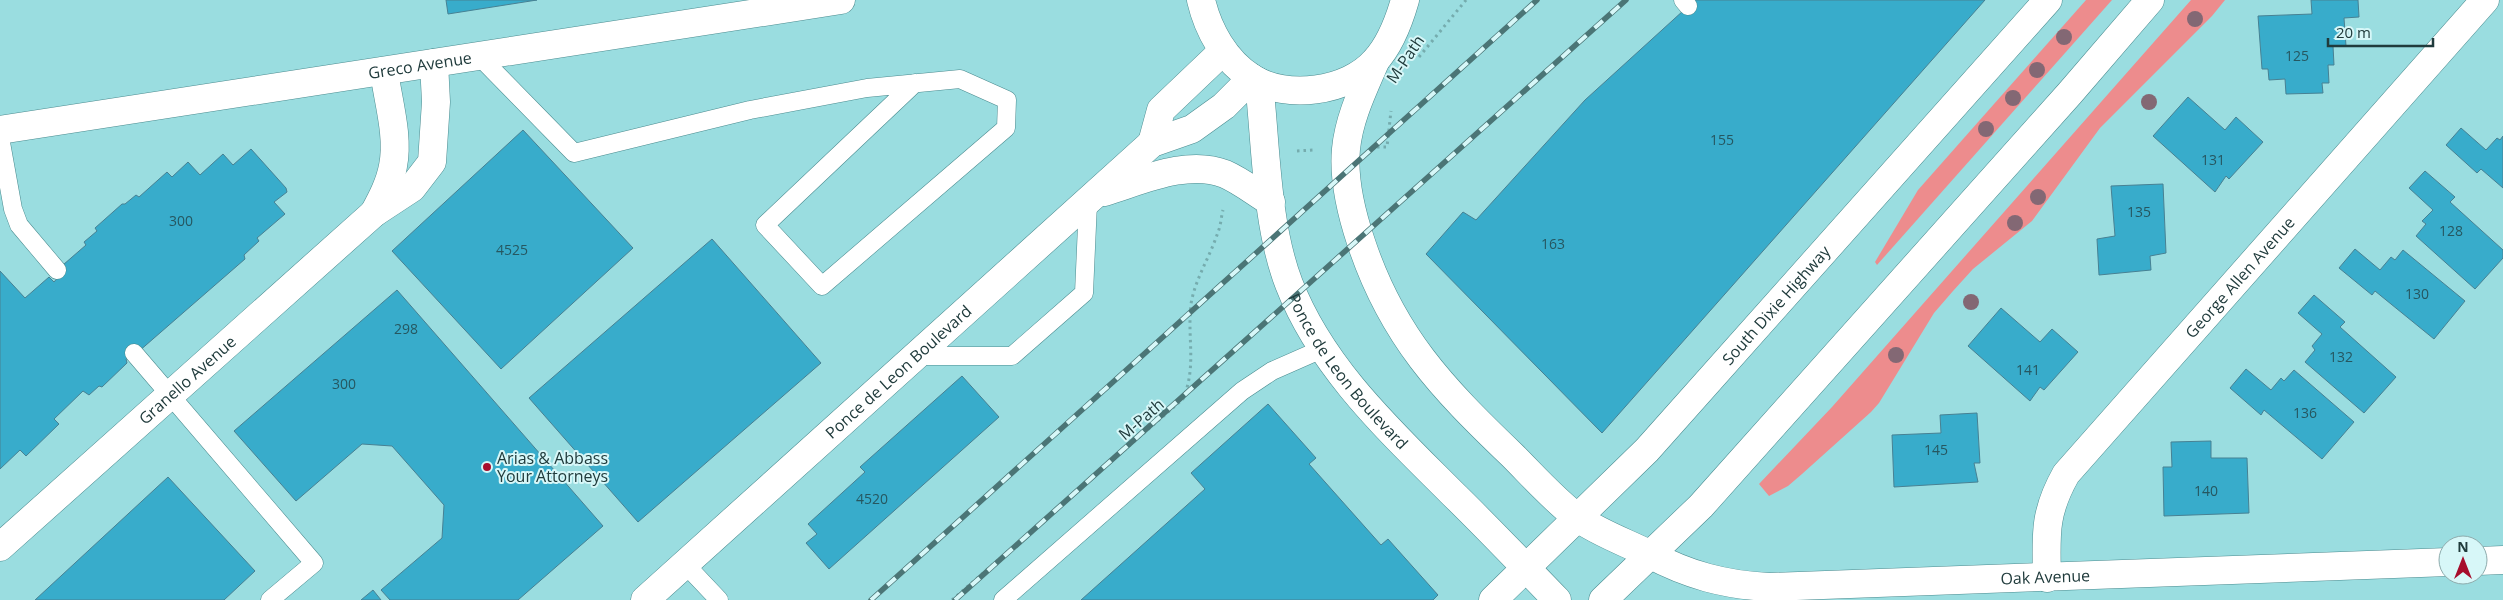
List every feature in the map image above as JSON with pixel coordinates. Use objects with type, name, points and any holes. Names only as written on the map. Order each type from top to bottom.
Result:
[{"type":"main road","name":"Greco Avenue","points":[[0,130],[840,0]]},
{"type":"main road","points":[[1201,0],[1223,51],[1236,66],[1255,80],[1294,90],[1314,90],[1347,82],[1374,62]]},
{"type":"main road","points":[[1405,0],[1395,28],[1374,62],[1357,104],[1346,149],[1347,178],[1354,218],[1374,279],[1404,335],[1442,386],[1578,519],[1649,554]]},
{"type":"main road","name":"South Dixie Highway","points":[[1493,600],[1578,519],[1646,450],[2048,0]]},
{"type":"main road","points":[[1603,600],[1706,501],[2070,93],[2150,0]]},
{"type":"main road","name":"George Allen Avenue","points":[[2047,578],[2046,530],[2048,513],[2054,494],[2066,474],[2485,0]]},
{"type":"main road","points":[[1152,143],[1160,110],[1223,51]]},
{"type":"main road","name":"Granello Avenue","points":[[0,547],[374,213],[412,188],[432,162],[436,102],[434,63]]},
{"type":"main road","name":"Granello Avenue","points":[[374,213],[388,186],[394,166],[395,146],[384,71]]},
{"type":"main road","name":"Ponce de Leon Boulevard","points":[[645,600],[918,356],[1152,143],[1192,129],[1255,80]]},
{"type":"main road","name":"Ponce de Leon Boulevard","points":[[1255,80],[1278,245],[1289,283],[1308,326],[1338,372],[1372,410],[1557,600]]},
{"type":"main road","points":[[1092,199],[1160,175],[1198,169],[1225,175],[1271,202]]},
{"type":"main road","name":"Oak Avenue","points":[[1649,554],[1692,575],[1747,586],[2047,578],[2438,562]]},
{"type":"main road","points":[[2488,560],[2503,560]]},
{"type":"lane","points":[[478,56],[574,153],[750,110],[867,88],[915,83],[960,79],[1007,100],[1006,128],[822,286],[765,225],[915,83]]},
{"type":"lane","points":[[0,137],[13,209],[19,225],[57,270]]},
{"type":"lane","points":[[918,356],[1012,356],[1084,293],[1092,199]]},
{"type":"lane","points":[[1003,600],[1242,391],[1272,371],[1322,349]]},
{"type":"lane","points":[[134,353],[314,563],[270,600]]},
{"type":"lane","points":[[684,564],[719,600]]},
{"type":"path","name":"M-Path","points":[[1417,60],[1466,0]]},
{"type":"path","name":"M-Path","points":[[1370,148],[1387,147],[1392,108]]},
{"type":"path","points":[[1288,151],[1323,150]]},
{"type":"path","name":"M-Path","points":[[952,600],[1183,399],[1190,384],[1192,368],[1191,306],[1195,287],[1218,232],[1224,205]]},
{"type":"shaded area","points":[[2086,0],[2112,0],[1877,265],[1875,262],[1918,190]]},
{"type":"shaded area","points":[[2191,0],[2225,0],[2212,16],[2100,128],[2032,221],[1973,269],[1934,313],[1879,403],[1871,412],[1788,486],[1769,496],[1759,484],[1832,407]]},
{"type":"building","points":[[446,0],[537,0],[448,14]]},
{"type":"building","points":[[1695,0],[1985,0],[1602,433],[1426,254],[1463,212],[1476,220],[1585,100]]},
{"type":"building","points":[[2311,0],[2358,0],[2359,17],[2344,18],[2346,46],[2333,46],[2334,65],[2328,65],[2329,83],[2322,83],[2323,93],[2286,94],[2285,79],[2269,80],[2268,69],[2262,69],[2258,16],[2312,14]]},
{"type":"building","points":[[2188,97],[2225,130],[2236,117],[2263,142],[2229,179],[2226,176],[2215,192],[2153,136]]},
{"type":"building","points":[[2461,128],[2486,150],[2497,138],[2500,140],[2503,136],[2503,188],[2481,169],[2477,173],[2446,145]]},
{"type":"building","points":[[523,130],[633,248],[501,369],[392,251]]},
{"type":"building","points":[[251,149],[286,188],[287,192],[274,202],[285,214],[257,238],[259,241],[244,255],[245,259],[138,352],[126,359],[127,363],[102,387],[99,386],[89,395],[83,391],[54,419],[59,424],[26,456],[20,450],[0,469],[0,271],[25,298],[49,277],[54,282],[60,275],[56,271],[86,245],[84,242],[97,231],[95,228],[122,204],[125,204],[136,195],[139,197],[167,172],[172,177],[188,162],[200,175],[223,154],[233,165]]},
{"type":"building","points":[[2425,171],[2455,197],[2450,202],[2503,250],[2503,258],[2475,289],[2416,236],[2426,224],[2422,221],[2433,210],[2409,188]]},
{"type":"building","points":[[2163,184],[2166,253],[2150,256],[2151,270],[2099,275],[2097,239],[2115,236],[2111,186]]},
{"type":"building","points":[[712,239],[821,363],[638,522],[529,398]]},
{"type":"building","points":[[2355,249],[2380,270],[2391,257],[2395,260],[2403,250],[2465,301],[2434,339],[2375,291],[2372,295],[2339,268]]},
{"type":"building","points":[[397,290],[603,526],[518,600],[390,600],[381,590],[442,538],[444,505],[392,446],[362,444],[296,501],[234,431]]},
{"type":"building","points":[[2314,295],[2345,322],[2340,327],[2396,377],[2364,413],[2305,362],[2315,350],[2312,346],[2322,334],[2298,313]]},
{"type":"building","points":[[2001,308],[2040,342],[2052,329],[2078,352],[2044,390],[2040,387],[2030,401],[1968,346]]},
{"type":"building","points":[[2246,369],[2271,390],[2281,378],[2284,381],[2294,370],[2354,422],[2322,459],[2264,410],[2261,415],[2230,388]]},
{"type":"building","points":[[962,376],[999,417],[829,569],[806,543],[817,534],[808,524],[865,472],[860,467]]},
{"type":"building","points":[[1268,404],[1316,458],[1309,464],[1381,545],[1388,539],[1438,595],[1433,600],[1081,600],[1205,489],[1191,473]]},
{"type":"building","points":[[1977,413],[1980,463],[1974,463],[1978,482],[1894,487],[1892,435],[1941,433],[1940,415]]},
{"type":"building","points":[[2211,441],[2211,458],[2247,458],[2249,513],[2164,516],[2163,467],[2172,467],[2171,442]]},
{"type":"building","points":[[168,477],[255,571],[224,600],[35,600]]},
{"type":"building","points":[[373,590],[381,600],[361,600]]},
{"type":"railway","points":[[871,600],[1537,0]]},
{"type":"railway","points":[[955,600],[1626,0]]},
{"type":"place","name":"Arias & Abbass Your Attorneys","points":[[487,467]]}]
